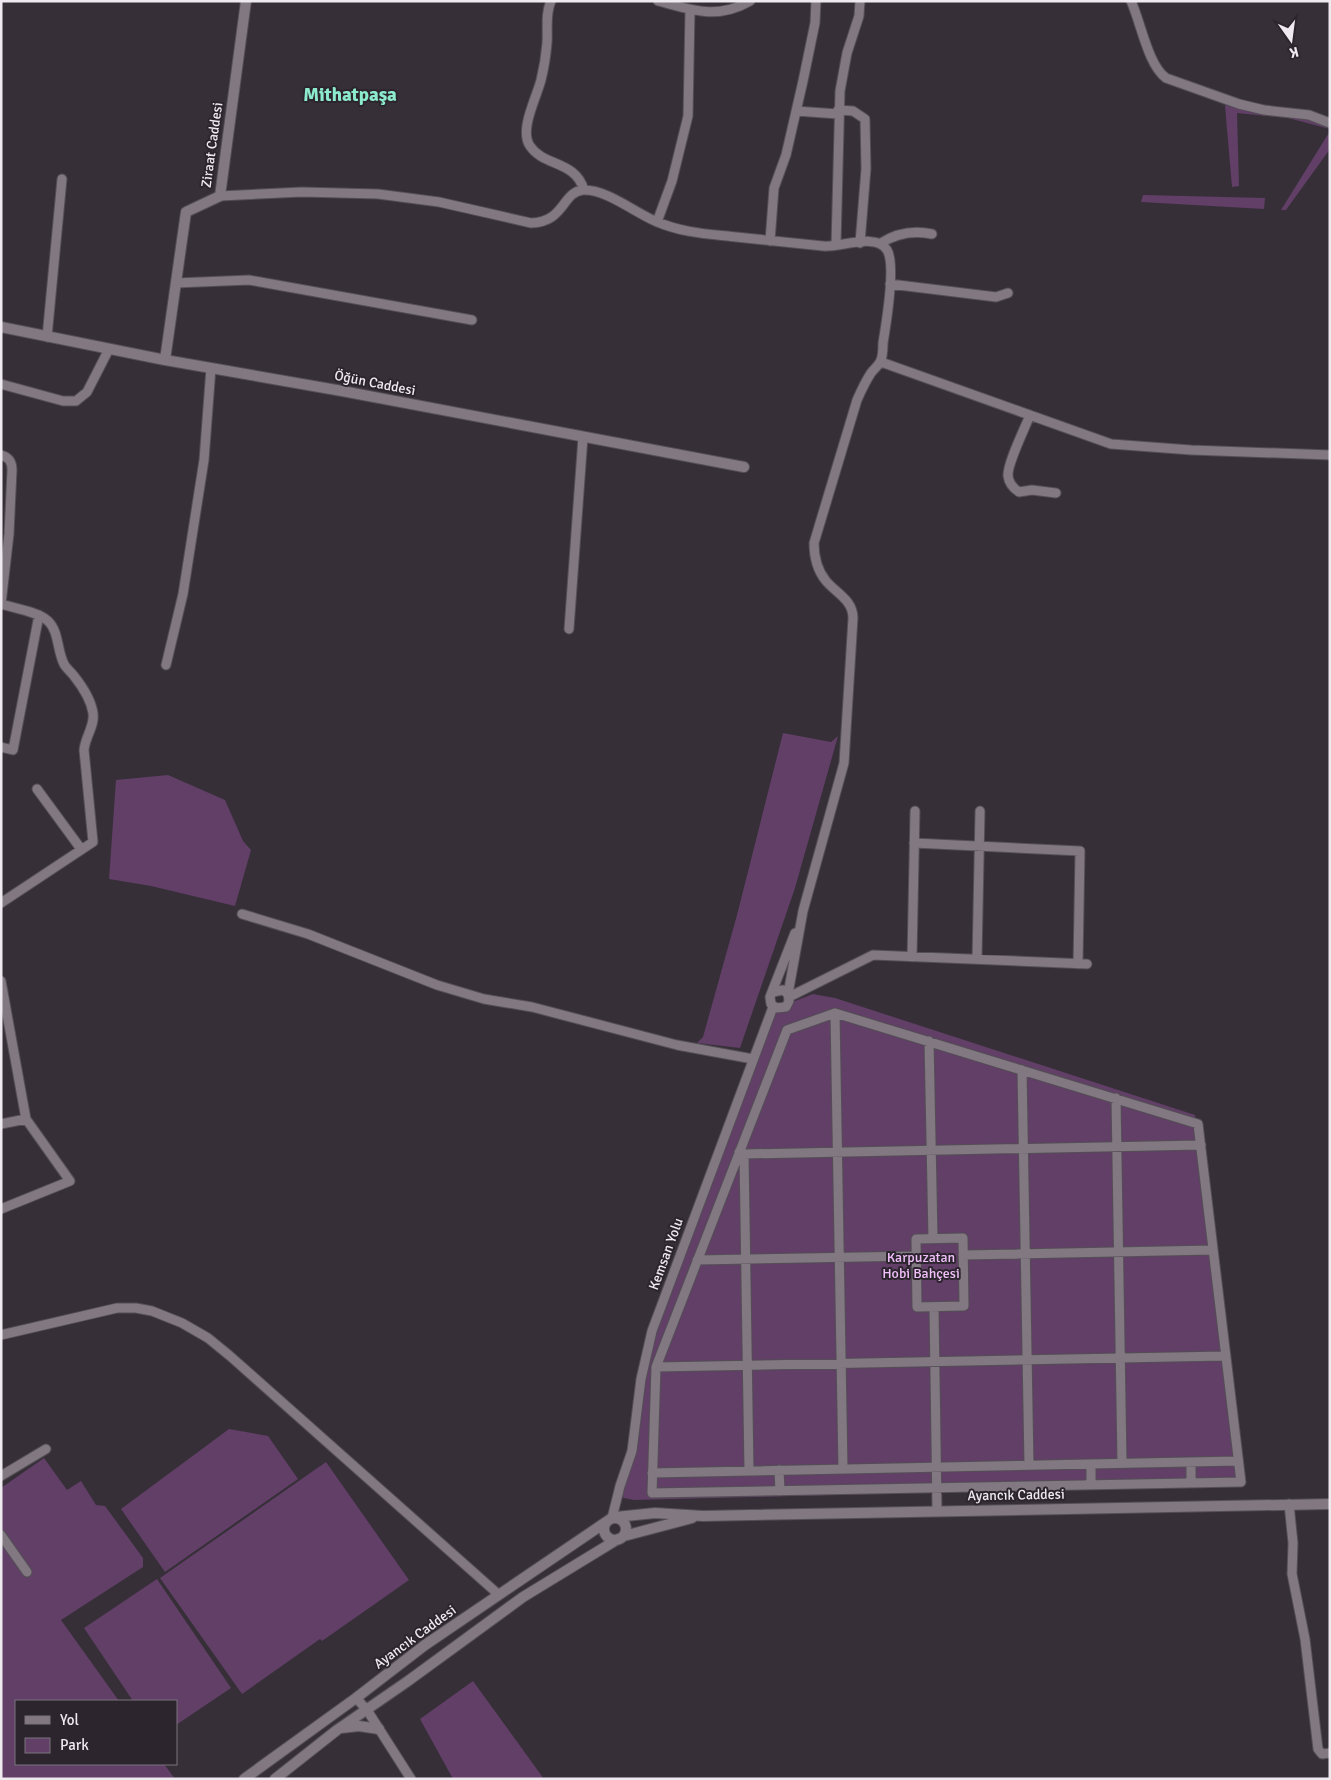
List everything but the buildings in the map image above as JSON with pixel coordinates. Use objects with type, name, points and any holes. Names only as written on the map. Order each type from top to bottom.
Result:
[{"type":"street","name":"Ziraat Caddesi","points":[[165,360],[186,212],[220,196],[246,1]]},
{"type":"street","points":[[552,1],[547,13],[547,41],[543,71],[525,133],[528,142],[536,153],[571,170],[579,179],[584,190]]},
{"type":"street","points":[[658,1],[702,12],[734,9],[750,1]]},
{"type":"street","points":[[770,241],[774,188],[786,155],[796,111],[815,23],[816,1]]},
{"type":"street","points":[[836,246],[838,112],[843,72],[859,16],[860,1]]},
{"type":"street","points":[[1131,1],[1153,62],[1158,71],[1166,78],[1245,106],[1310,115],[1330,123]]},
{"type":"street","points":[[657,222],[672,181],[688,116],[690,10]]},
{"type":"street","points":[[796,111],[853,112],[865,119],[866,168],[860,242]]},
{"type":"street","points":[[47,337],[62,180]]},
{"type":"street","points":[[220,196],[302,192],[386,195],[439,202],[531,223],[543,222],[553,217],[569,197],[576,192],[584,190],[610,197],[657,222],[680,230],[704,235],[826,247],[872,241],[881,243],[887,250],[889,254],[890,299],[881,362],[865,382],[857,400],[814,543],[815,558],[822,575],[849,603],[852,610],[844,763],[803,911],[770,997],[773,1007],[783,1008],[788,1004],[803,911]]},
{"type":"street","points":[[881,243],[894,236],[910,232],[932,234]]},
{"type":"street","points":[[176,283],[249,280],[472,320]]},
{"type":"street","points":[[890,284],[996,296],[1008,293]]},
{"type":"street","name":"Öğün Caddesi","points":[[1,327],[165,360],[342,391],[744,467]]},
{"type":"street","points":[[1,384],[63,401],[76,401],[87,392],[109,349]]},
{"type":"street","points":[[881,362],[1111,444],[1191,450],[1330,455]]},
{"type":"street","points":[[166,665],[183,594],[204,460],[211,368]]},
{"type":"street","points":[[1030,415],[1008,469],[1009,482],[1019,492],[1032,490],[1056,493]]},
{"type":"street","points":[[568,629],[583,437]]},
{"type":"street","points":[[1,455],[8,458],[12,467],[9,534],[1,604],[39,615],[52,625],[64,665],[82,688],[93,714],[92,726],[86,737],[84,750],[93,842],[1,903]]},
{"type":"street","points":[[1,748],[13,750],[39,615]]},
{"type":"street","points":[[37,789],[81,849]]},
{"type":"street","points":[[912,956],[915,811]]},
{"type":"street","points":[[977,959],[980,811]]},
{"type":"street","points":[[789,996],[873,955],[1082,964],[1080,851],[914,844]]},
{"type":"street","points":[[242,914],[308,934],[415,977],[460,992],[508,1004],[532,1007],[677,1045],[753,1060]]},
{"type":"street","points":[[1,981],[4,1008],[26,1119],[70,1181],[1,1209]]},
{"type":"street","points":[[773,992],[783,990],[789,996]]},
{"type":"street","name":"Kemsan Yolu","points":[[611,1519],[632,1451],[641,1379],[652,1332],[773,1007]]},
{"type":"street","points":[[835,1013],[843,1469]]},
{"type":"street","points":[[835,1013],[929,1041],[1198,1124],[1241,1482],[652,1493],[656,1367],[741,1153],[787,1030],[835,1013]]},
{"type":"street","points":[[929,1041],[933,1238]]},
{"type":"street","points":[[1022,1070],[1028,1465]]},
{"type":"street","points":[[1116,1098],[1122,1463]]},
{"type":"street","points":[[1,1124],[26,1119]]},
{"type":"street","points":[[741,1153],[1201,1145]]},
{"type":"street","points":[[741,1153],[749,1471]]},
{"type":"street","points":[[963,1238],[963,1255],[964,1306],[918,1307],[916,1239],[963,1238]]},
{"type":"street","points":[[963,1255],[1214,1250]]},
{"type":"street","points":[[697,1260],[917,1256]]},
{"type":"street","points":[[1,1335],[126,1307],[152,1311],[189,1326],[208,1338],[230,1356],[498,1594]]},
{"type":"street","points":[[934,1307],[937,1510]]},
{"type":"street","points":[[656,1367],[1226,1356]]},
{"type":"street","points":[[1,1476],[46,1449]]},
{"type":"street","points":[[652,1472],[1238,1461]]},
{"type":"street","points":[[1191,1462],[1191,1483]]},
{"type":"street","points":[[1091,1464],[1091,1485]]},
{"type":"street","points":[[780,1470],[780,1491]]},
{"type":"street","points":[[1290,1504],[1293,1543],[1292,1574],[1305,1639],[1318,1749],[1322,1754],[1330,1753]]},
{"type":"street","name":"Ayancık Caddesi","points":[[244,1779],[356,1698],[424,1645],[611,1519],[654,1513],[703,1516],[937,1510],[1330,1504]]},
{"type":"street","name":"Ayancık Caddesi","points":[[275,1779],[340,1728],[523,1597],[621,1538],[668,1523],[703,1516]]},
{"type":"street","points":[[611,1519],[622,1520],[626,1526],[621,1538],[611,1539],[606,1535],[604,1528],[611,1519]]},
{"type":"street","points":[[1,1535],[27,1572]]},
{"type":"street","points":[[356,1698],[367,1710],[411,1779]]},
{"type":"street","points":[[340,1728],[359,1726],[379,1729]]},
{"type":"green space","points":[[1227,101],[1330,123],[1330,129],[1288,118],[1237,113],[1239,186],[1232,187],[1225,106]]},
{"type":"green space","points":[[1330,131],[1330,149],[1286,210],[1281,210]]},
{"type":"green space","points":[[1143,195],[1265,198],[1264,209],[1141,202]]},
{"type":"green space","points":[[783,733],[831,742],[838,736],[795,888],[740,1048],[697,1043],[703,1037],[737,915]]},
{"type":"green space","points":[[168,775],[225,800],[243,841],[251,850],[235,906],[151,886],[109,879],[116,780]]},
{"type":"green space","name":"Karpuzatan Hobi Bahçesi","points":[[813,994],[835,998],[1195,1115],[1238,1485],[634,1500],[620,1495],[634,1455],[640,1366],[766,1033],[776,1012],[795,1001]]},
{"type":"green space","points":[[229,1429],[268,1436],[298,1479],[165,1572],[121,1509]]},
{"type":"green space","points":[[44,1458],[67,1490],[81,1481],[96,1505],[105,1506],[143,1558],[143,1567],[61,1620],[118,1700],[15,1700],[15,1765],[165,1765],[175,1779],[1,1779],[1,1488]]},
{"type":"green space","points":[[326,1462],[409,1580],[242,1694],[160,1578]]},
{"type":"green space","points":[[157,1579],[231,1688],[178,1724],[178,1700],[132,1700],[84,1628]]},
{"type":"green space","points":[[473,1681],[544,1779],[453,1779],[420,1719]]},
{"type":"district","name":"Mithatpaşa","points":[[350,95]]}]
